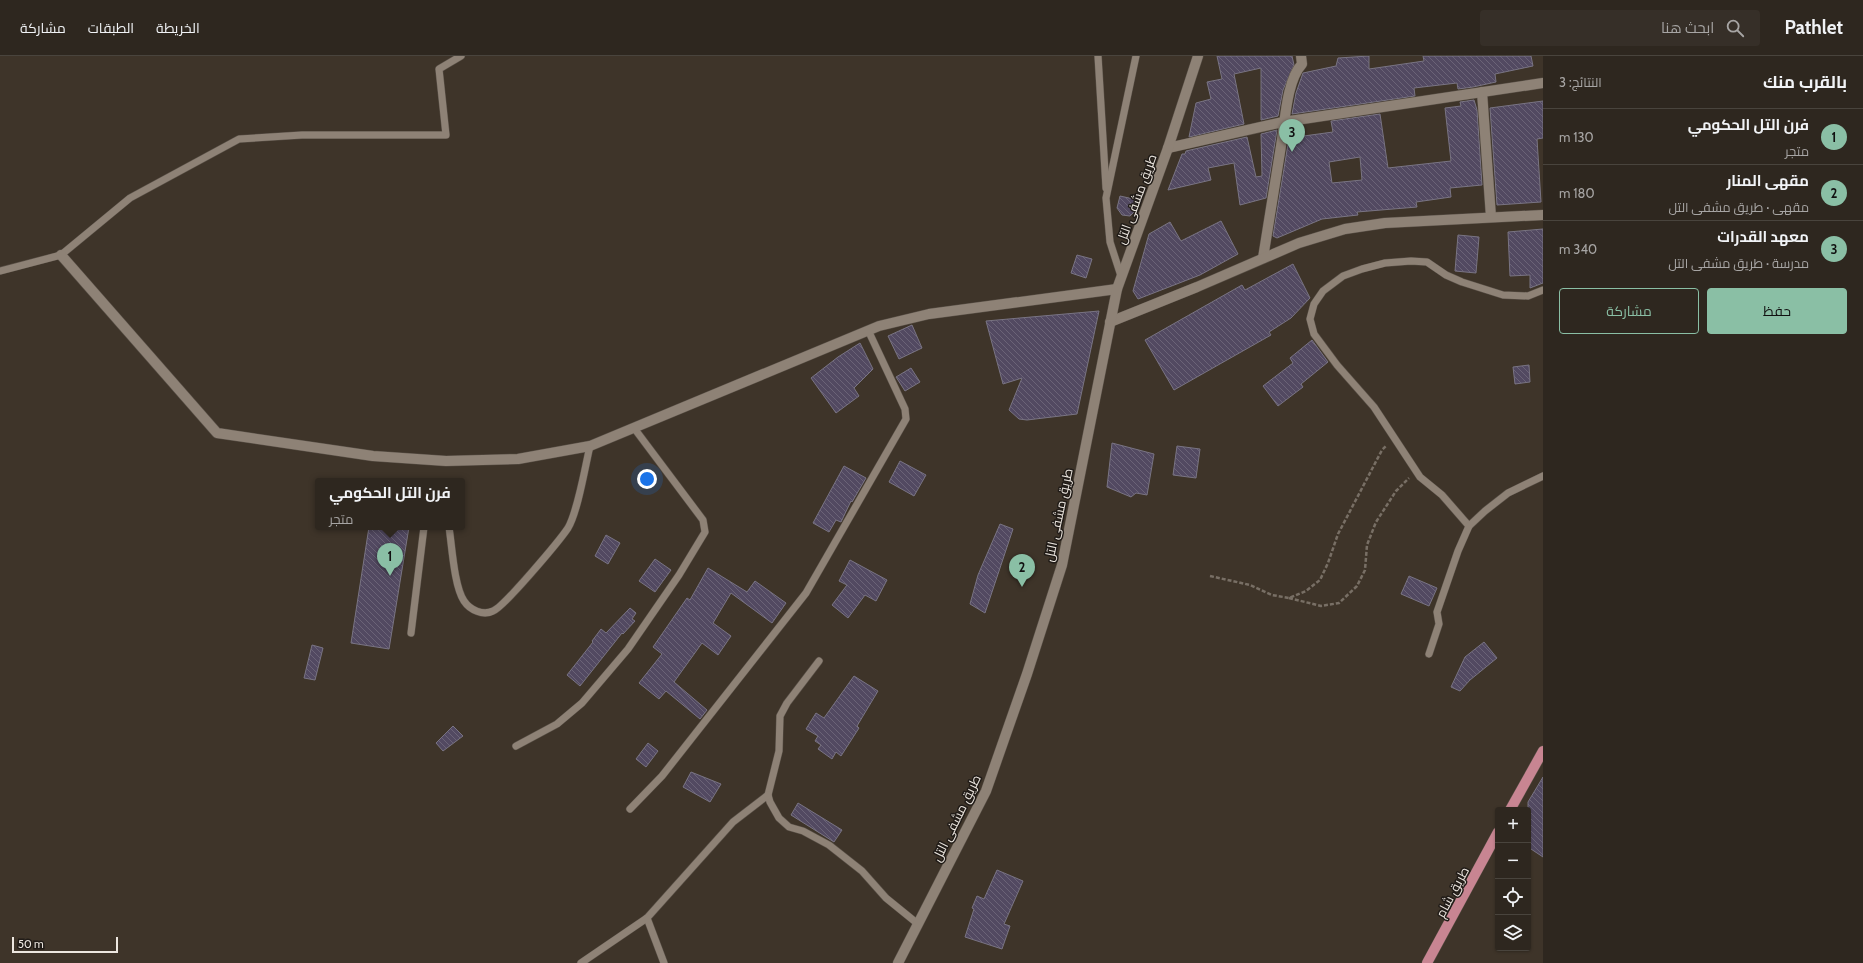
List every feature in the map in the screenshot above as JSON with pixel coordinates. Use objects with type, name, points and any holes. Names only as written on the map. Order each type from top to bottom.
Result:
[{"type":"main road","points":[[1512,807],[1543,751]]},
{"type":"main road","name":"طريق شام","points":[[1427,963],[1495,838]]},
{"type":"street","name":"طريق مشفى التل","points":[[898,963],[986,791],[1027,674],[1062,565],[1117,289],[1168,148],[1198,56]]},
{"type":"street","points":[[1263,258],[1282,144],[1283,122],[1295,72],[1302,64],[1301,56]]},
{"type":"street","points":[[1168,148],[1283,122],[1543,83]]},
{"type":"street","points":[[1482,92],[1491,217]]},
{"type":"street","points":[[1110,322],[1299,243],[1345,229],[1385,223],[1543,215]]},
{"type":"street","points":[[62,255],[217,433],[373,456],[446,461],[518,459],[590,446],[879,326],[929,314],[1117,289]]},
{"type":"lane","points":[[0,271],[62,255],[130,198],[239,139],[302,135],[446,135],[439,69],[461,56]]},
{"type":"lane","points":[[1098,56],[1110,242],[1121,276]]},
{"type":"lane","points":[[1106,198],[1136,56]]},
{"type":"lane","points":[[1469,526],[1442,495],[1418,474],[1374,407],[1337,366],[1314,334],[1310,319],[1314,304],[1323,290],[1343,276],[1385,263],[1412,261],[1427,262],[1446,275],[1462,282],[1503,295],[1528,296],[1543,290]]},
{"type":"lane","points":[[630,809],[662,776],[806,593],[906,419],[905,409],[868,330]]},
{"type":"lane","points":[[516,746],[557,724],[582,703],[628,649],[679,574],[705,532],[704,520],[634,428]]},
{"type":"lane","points":[[449,530],[459,590],[464,602],[473,610],[484,613],[494,611],[508,599],[568,528],[574,512],[590,446]]},
{"type":"lane","points":[[1429,654],[1439,624],[1437,612],[1458,550],[1469,526],[1508,493],[1543,476]]},
{"type":"lane","points":[[411,633],[424,530]]},
{"type":"lane","points":[[819,661],[787,703],[780,716],[778,751],[768,795],[770,802],[779,818],[789,827],[803,830],[829,844],[862,871],[886,898],[918,924]]},
{"type":"lane","points":[[581,963],[647,918],[733,822],[768,795]]},
{"type":"lane","points":[[647,918],[664,963]]},
{"type":"path","points":[[1289,598],[1306,592],[1320,580],[1328,563],[1338,534],[1382,450],[1394,438]]},
{"type":"path","points":[[1210,576],[1250,585],[1272,596],[1289,598],[1321,606],[1339,603],[1356,586],[1365,570],[1367,545],[1376,522],[1396,491],[1409,478],[1418,474]]},
{"type":"building","points":[[1217,56],[1292,56],[1294,65],[1283,90],[1278,116],[1261,120],[1261,68],[1234,74],[1244,124],[1189,137],[1196,103],[1211,99],[1207,82],[1222,79]]},
{"type":"building","points":[[1369,56],[1369,69],[1424,61],[1423,56],[1531,56],[1533,66],[1495,74],[1496,82],[1473,87],[1458,89],[1457,83],[1414,88],[1415,96],[1292,114],[1296,93],[1303,73],[1336,66],[1338,58]]},
{"type":"building","points":[[1474,100],[1477,110],[1482,185],[1450,188],[1451,197],[1416,202],[1417,207],[1357,212],[1358,215],[1322,219],[1277,238],[1273,236],[1289,138],[1333,132],[1331,121],[1380,114],[1388,168],[1451,161],[1445,108],[1461,106],[1460,102]],"holes":[[[1360,157],[1362,180],[1332,183],[1329,162]]]},
{"type":"building","points":[[1543,101],[1543,138],[1537,139],[1541,202],[1497,205],[1490,108]]},
{"type":"building","points":[[1277,130],[1266,198],[1240,205],[1234,163],[1208,168],[1211,180],[1168,190],[1182,154],[1185,154],[1186,151],[1247,137],[1256,177],[1262,176],[1261,134]]},
{"type":"building","points":[[1120,196],[1138,200],[1135,211],[1130,216],[1122,215],[1117,208]]},
{"type":"building","points":[[1221,221],[1238,254],[1200,275],[1138,299],[1133,291],[1149,234],[1170,222],[1181,241]]},
{"type":"building","points":[[1543,229],[1543,283],[1530,288],[1530,275],[1510,276],[1508,232]]},
{"type":"building","points":[[1458,235],[1479,237],[1476,273],[1455,271]]},
{"type":"building","points":[[1077,255],[1092,259],[1086,278],[1071,273]]},
{"type":"building","points":[[1293,264],[1310,298],[1291,318],[1269,332],[1271,335],[1174,390],[1145,340],[1242,285],[1245,290]]},
{"type":"building","points":[[1099,311],[1077,414],[1027,420],[1019,419],[1009,410],[1022,378],[1003,384],[986,321]]},
{"type":"building","points":[[912,325],[922,348],[899,359],[888,336]]},
{"type":"building","points":[[1312,340],[1328,362],[1301,384],[1303,387],[1278,406],[1263,386],[1293,363],[1290,358]]},
{"type":"building","points":[[860,343],[873,369],[854,388],[859,396],[836,413],[811,378],[838,357]]},
{"type":"building","points":[[1529,365],[1530,382],[1515,384],[1513,367]]},
{"type":"building","points":[[911,368],[920,382],[905,391],[896,377]]},
{"type":"building","points":[[1112,443],[1154,454],[1147,495],[1136,493],[1131,497],[1107,487]]},
{"type":"building","points":[[1177,446],[1200,449],[1196,478],[1173,475]]},
{"type":"building","points":[[900,461],[926,475],[914,496],[889,482]]},
{"type":"building","points":[[844,466],[866,478],[852,502],[851,501],[841,522],[836,520],[829,532],[813,523]]},
{"type":"building","points":[[1000,524],[1013,529],[985,613],[970,604],[978,575]]},
{"type":"building","points":[[369,530],[409,530],[389,649],[351,643]]},
{"type":"building","points":[[606,535],[620,543],[608,564],[595,556]]},
{"type":"building","points":[[655,559],[671,570],[655,592],[639,581]]},
{"type":"building","points":[[850,560],[887,580],[876,601],[865,595],[848,618],[832,605],[847,585],[839,581]]},
{"type":"building","points":[[708,568],[747,592],[755,581],[786,603],[772,623],[731,593],[713,623],[731,636],[718,655],[702,643],[674,682],[707,710],[700,719],[666,691],[659,699],[639,683],[662,654],[653,647],[687,598],[690,600]]},
{"type":"building","points":[[1409,576],[1437,588],[1429,606],[1401,594]]},
{"type":"building","points":[[630,608],[636,613],[632,619],[635,621],[623,634],[622,633],[580,686],[567,675],[593,642],[592,641],[601,629],[606,633]]},
{"type":"building","points":[[1484,642],[1497,658],[1470,680],[1460,691],[1451,687],[1465,657]]},
{"type":"building","points":[[312,645],[323,648],[315,680],[304,678]]},
{"type":"building","points":[[854,676],[878,691],[857,726],[859,728],[841,756],[836,752],[832,759],[818,749],[821,745],[815,741],[818,736],[806,729],[816,713],[824,718]]},
{"type":"building","points":[[453,726],[463,736],[443,751],[436,743]]},
{"type":"building","points":[[648,743],[658,751],[646,767],[636,759]]},
{"type":"building","points":[[691,772],[721,784],[710,802],[683,787]]},
{"type":"building","points":[[1543,777],[1543,857],[1531,849],[1531,807],[1528,807],[1528,802]]},
{"type":"building","points":[[798,803],[842,830],[834,842],[791,815]]},
{"type":"building","points":[[997,870],[1023,881],[1004,924],[1010,926],[1002,949],[965,937],[974,909],[972,908],[977,896],[984,899]]},
{"type":"place","name":"معهد القدرات","points":[[1292,152]]},
{"type":"place","name":"فرن التل الحكومي","points":[[390,576]]},
{"type":"place","name":"مقهى المنار","points":[[1022,587]]}]
